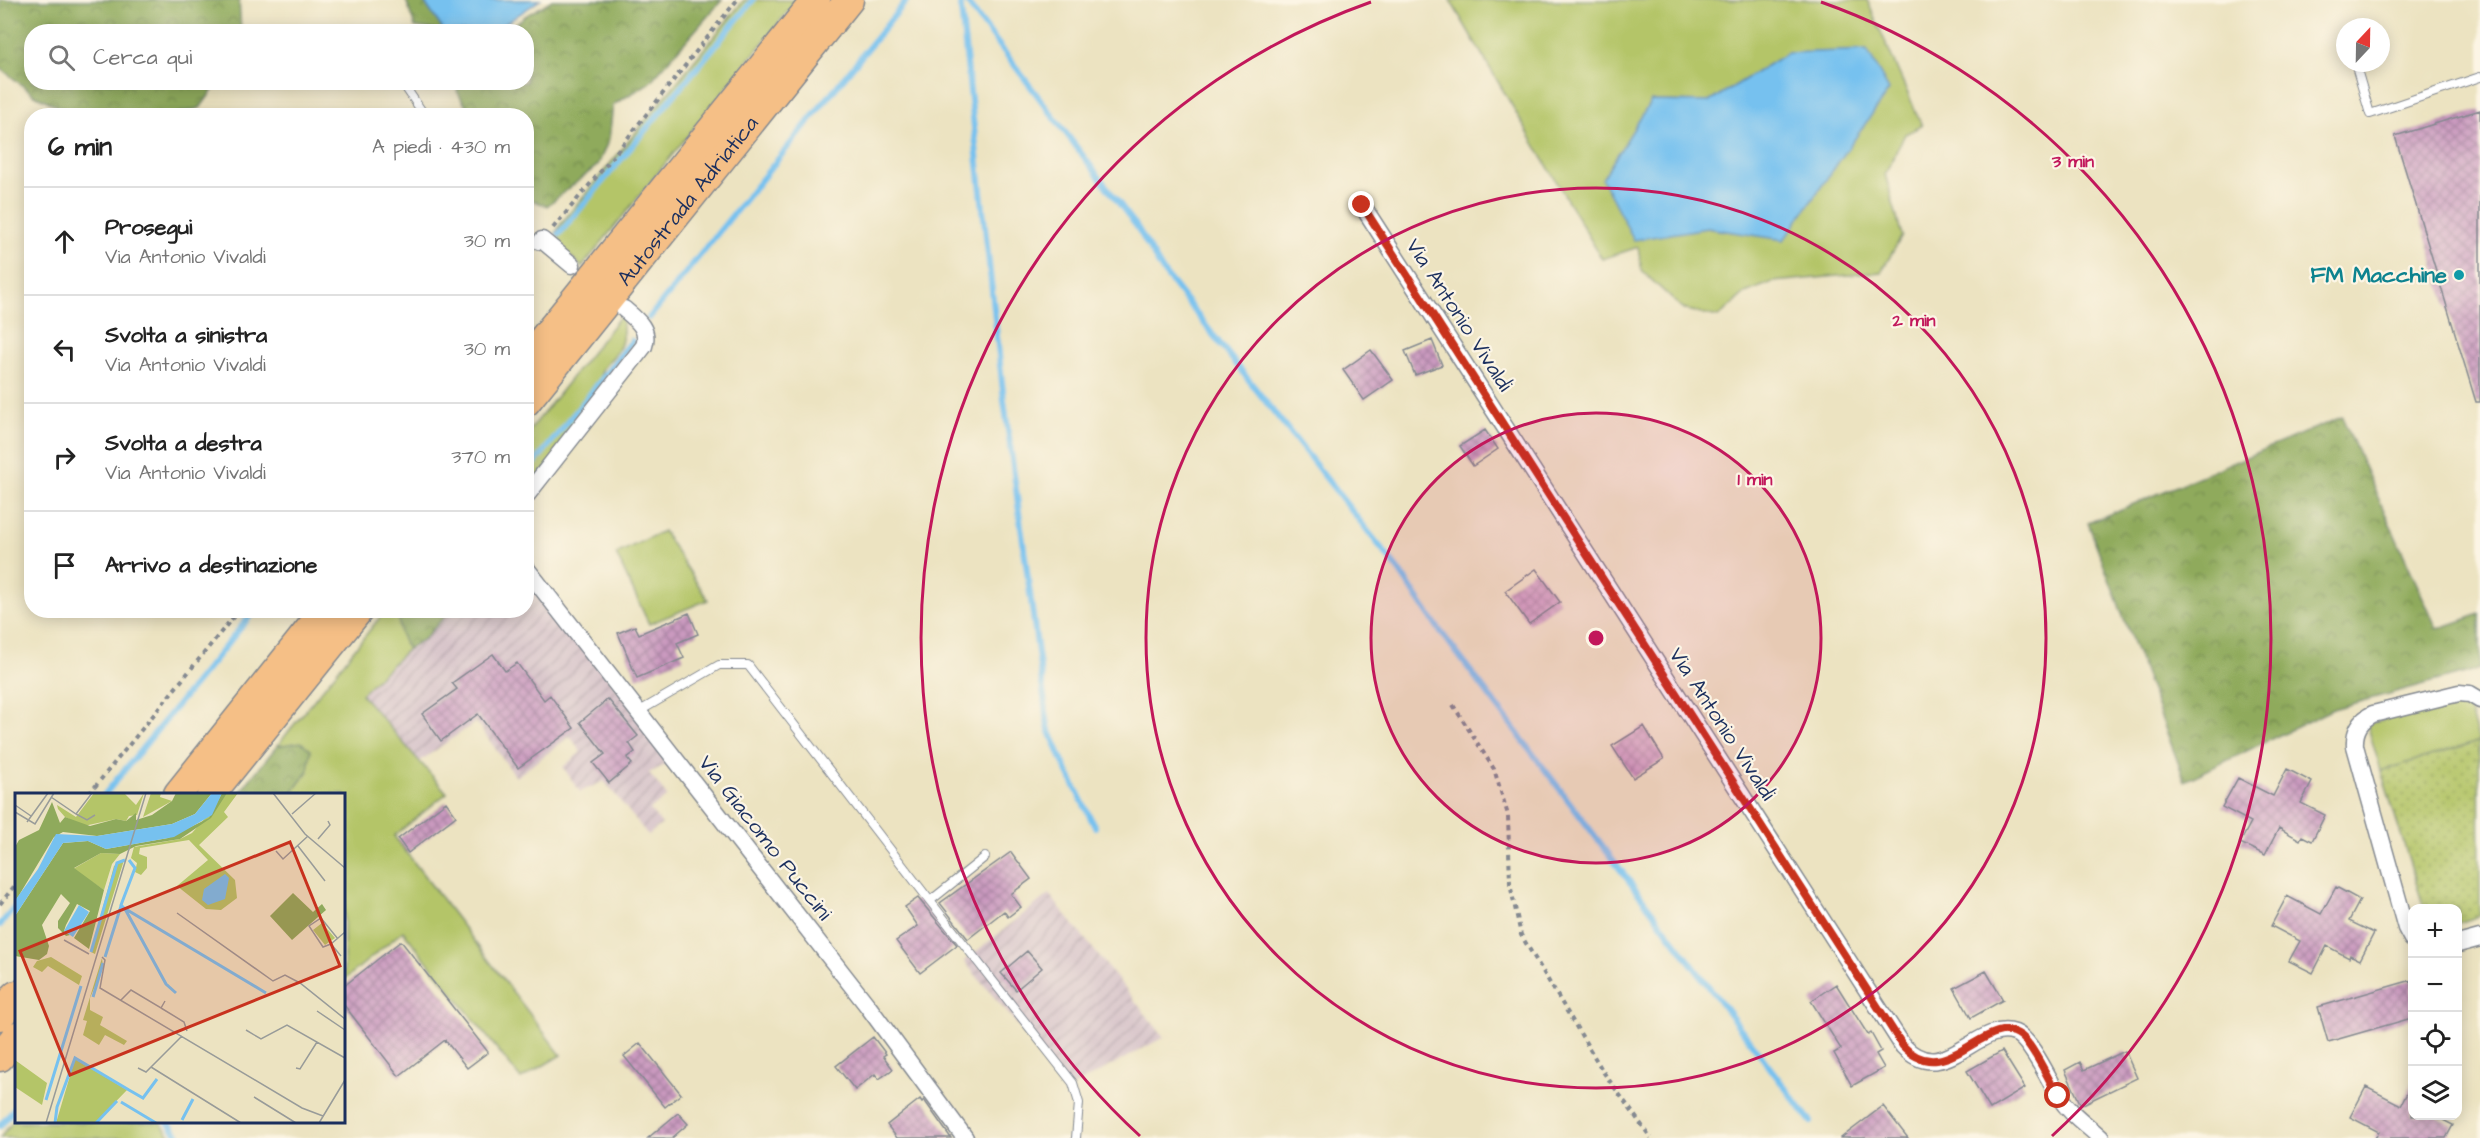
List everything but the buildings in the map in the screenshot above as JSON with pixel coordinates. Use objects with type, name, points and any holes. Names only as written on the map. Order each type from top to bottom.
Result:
[{"type":"highway","name":"Autostrada Adriatica","points":[[534,350],[816,0]]},
{"type":"highway","name":"Autostrada Adriatica","points":[[534,392],[849,0]]},
{"type":"highway","points":[[180,793],[319,618]]},
{"type":"highway","points":[[213,793],[352,618]]},
{"type":"highway","points":[[0,1016],[15,996]]},
{"type":"highway","points":[[0,1057],[15,1037]]},
{"type":"street","name":"Via Antonio Vivaldi","points":[[1362,205],[1903,1046],[1919,1059],[1935,1061],[1997,1033],[2008,1031],[2019,1035],[2027,1043],[2063,1103],[2101,1138]]},
{"type":"street","points":[[536,241],[572,265]]},
{"type":"street","points":[[534,486],[644,346],[645,337],[642,326],[624,309]]},
{"type":"street","name":"Via Giacomo Puccini","points":[[534,578],[867,1005],[965,1138]]},
{"type":"street","points":[[2408,932],[2355,746],[2356,732],[2362,721],[2373,714],[2463,693],[2480,700]]},
{"type":"street","points":[[2462,943],[2480,938]]},
{"type":"lane","points":[[2358,72],[2370,114],[2480,76]]},
{"type":"lane","points":[[407,90],[420,108]]},
{"type":"lane","points":[[639,712],[719,665],[748,665],[1073,1083],[1078,1103],[1076,1138]]},
{"type":"lane","points":[[930,901],[985,857]]},
{"type":"path","points":[[536,241],[607,164],[737,0]]},
{"type":"path","points":[[91,793],[233,618]]},
{"type":"path","points":[[1453,705],[1494,770],[1508,815],[1510,884],[1521,935],[1604,1073],[1651,1138]]},
{"type":"path","points":[[0,904],[15,885]]},
{"type":"shaded area","points":[[534,580],[663,749],[665,765],[649,773],[667,796],[650,810],[662,824],[648,835],[604,781],[580,792],[563,767],[581,752],[570,736],[516,777],[476,722],[420,761],[361,694],[408,649],[424,639],[444,618],[534,618]]},
{"type":"shaded area","points":[[1049,894],[1164,1037],[1070,1088],[964,961]]},
{"type":"green space","points":[[0,0],[239,0],[241,24],[24,24],[24,87],[0,68]]},
{"type":"green space","points":[[406,0],[423,0],[439,24],[414,24]]},
{"type":"green space","points":[[552,0],[722,0],[649,83],[613,105],[609,139],[598,165],[547,206],[534,201],[534,108],[467,108],[457,91],[534,90],[534,24],[515,24]]},
{"type":"green space","points":[[744,0],[797,0],[582,267],[564,250],[556,233],[561,224]]},
{"type":"green space","points":[[1450,0],[1867,0],[1922,126],[1905,134],[1885,174],[1902,236],[1881,272],[1773,282],[1745,293],[1718,317],[1683,309],[1642,271],[1638,247],[1602,259]],"holes":[[[1787,53],[1784,239],[1707,228],[1651,101],[1709,102]]]},
{"type":"green space","points":[[29,90],[213,90],[200,108],[61,108]]},
{"type":"green space","points":[[622,314],[621,343],[601,373],[605,393],[534,483],[534,425]]},
{"type":"green space","points":[[2342,417],[2437,629],[2480,614],[2480,669],[2333,709],[2185,781],[2088,523]]},
{"type":"green space","points":[[663,531],[708,600],[649,624],[616,554]]},
{"type":"green space","points":[[379,618],[399,618],[400,630],[408,649],[361,694],[447,793],[394,836],[561,1055],[521,1079],[403,931],[345,979],[345,793],[292,793],[308,771],[277,746]]},
{"type":"green space","points":[[399,618],[444,618],[424,639],[408,649],[400,631]]},
{"type":"green space","points":[[2465,696],[2479,741],[2381,771],[2367,724]]},
{"type":"green space","points":[[2479,741],[2480,916],[2462,922],[2462,904],[2423,904],[2381,771]]},
{"type":"green space","points":[[301,742],[311,750],[308,771],[292,793],[239,793],[277,746]]},
{"type":"green space","points":[[15,1118],[15,1123],[161,1123],[172,1138],[0,1138]]},
{"type":"water","points":[[423,0],[540,0],[504,24],[439,24]]},
{"type":"water","points":[[1867,50],[1889,90],[1784,240],[1707,228],[1634,240],[1602,179],[1651,101],[1709,102],[1787,53]]},
{"type":"waterway","points":[[559,234],[753,0]]},
{"type":"waterway","points":[[649,318],[907,0]]},
{"type":"waterway","points":[[960,0],[1004,400],[1048,727],[1095,827]]},
{"type":"waterway","points":[[965,0],[1137,227],[1162,270],[1400,572],[1438,628],[1811,1122]]},
{"type":"waterway","points":[[534,464],[632,341]]},
{"type":"waterway","points":[[106,793],[248,618]]},
{"type":"waterway","points":[[0,925],[15,907]]},
{"type":"waterway","points":[[0,1126],[15,1108]]},
{"type":"waterway","points":[[169,1123],[180,1138]]},
{"type":"place","name":"FM Macchine","points":[[2459,275]]},
{"type":"route","points":[[1362,205],[1903,1046],[1913,1056],[1929,1062],[2002,1031],[2008,1031],[2024,1038],[2058,1096]]}]
